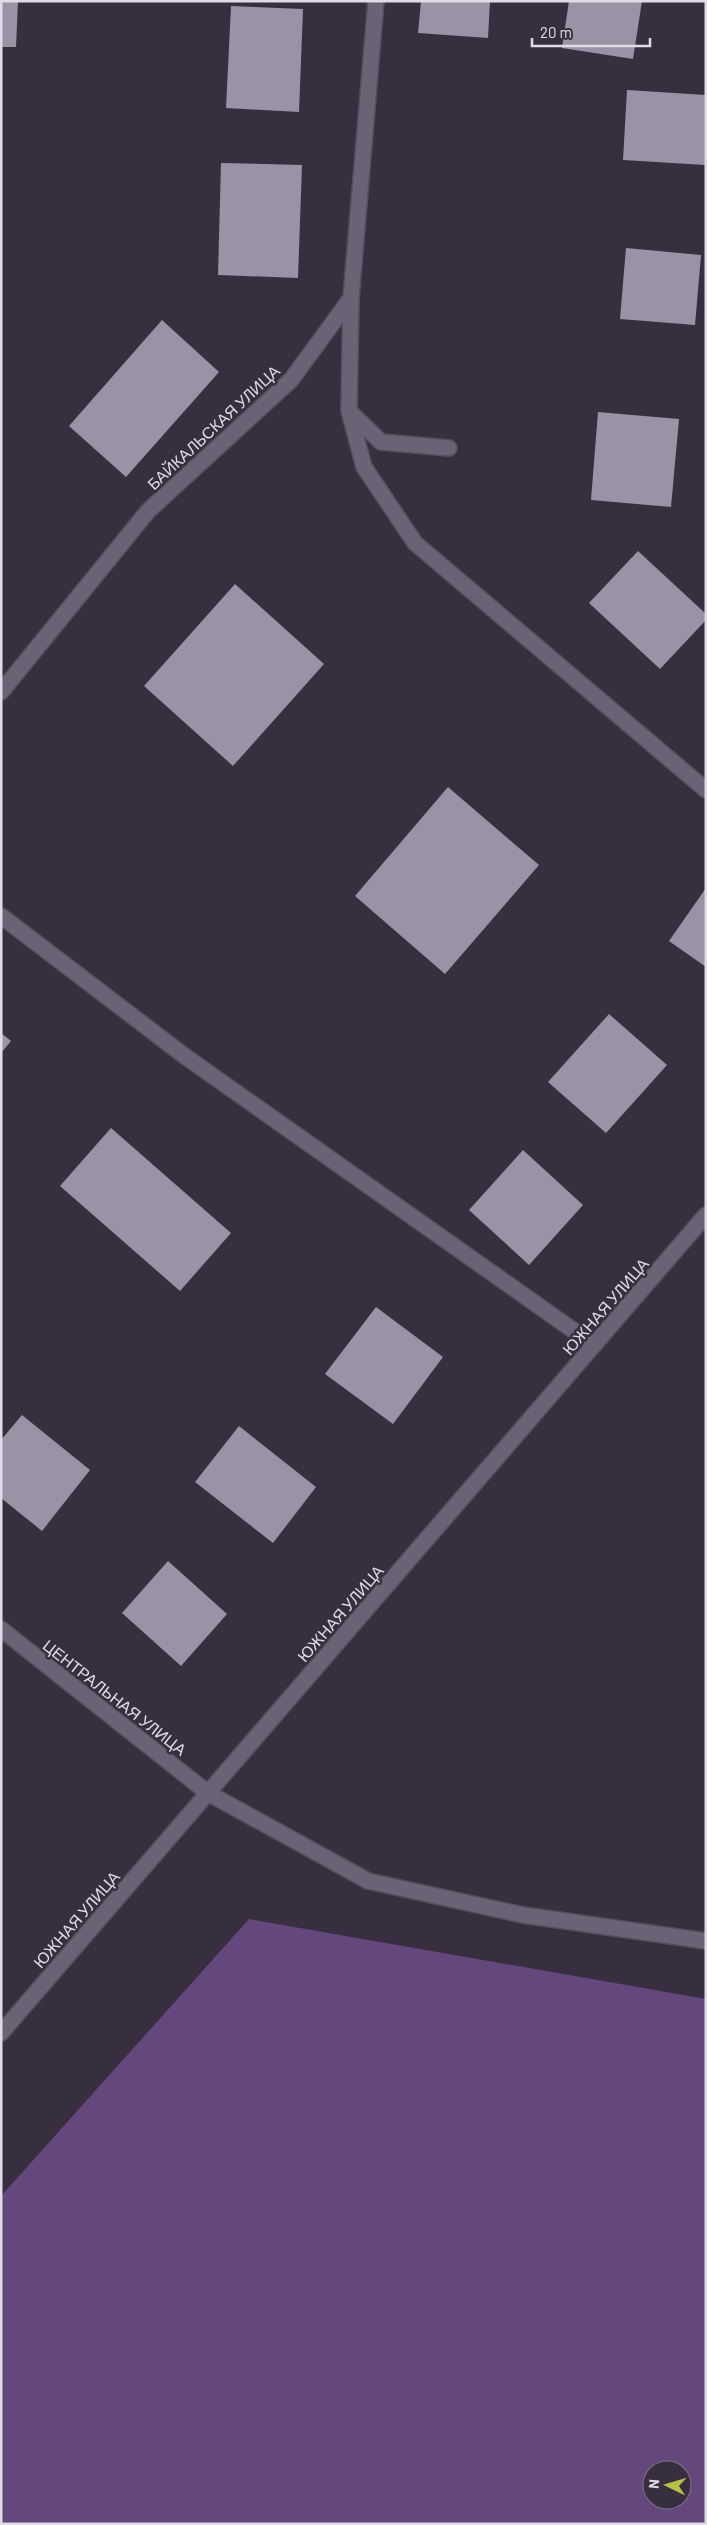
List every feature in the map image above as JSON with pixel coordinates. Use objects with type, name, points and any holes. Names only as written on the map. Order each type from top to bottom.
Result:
[{"type":"street","points":[[376,1],[351,298],[348,411],[364,467],[415,543],[706,790]]},
{"type":"street","name":"БАЙКАЛЬСКАЯ УЛИЦА","points":[[1,692],[148,512],[291,380],[351,298]]},
{"type":"street","points":[[348,411],[381,442],[449,448]]},
{"type":"street","points":[[1,916],[186,1057],[594,1344]]},
{"type":"street","name":"ЮЖНАЯ УЛИЦА","points":[[1,2033],[706,1215]]},
{"type":"street","name":"ЦЕНТРАЛЬНАЯ УЛИЦА","points":[[1,1629],[208,1793],[368,1881],[523,1915],[706,1941]]},
{"type":"shaded area","points":[[249,1919],[706,1999],[706,2524],[1,2524],[1,2196]]},
{"type":"building","points":[[1,1],[18,1],[16,47],[1,47]]},
{"type":"building","points":[[421,1],[490,1],[488,38],[418,33]]},
{"type":"building","points":[[569,1],[642,1],[633,59],[562,48]]},
{"type":"building","points":[[231,6],[303,9],[299,112],[226,108]]},
{"type":"building","points":[[627,90],[706,95],[705,165],[623,160]]},
{"type":"building","points":[[221,163],[302,165],[298,278],[218,275]]},
{"type":"building","points":[[626,248],[701,255],[695,325],[620,319]]},
{"type":"building","points":[[162,320],[219,372],[126,477],[69,426]]},
{"type":"building","points":[[598,412],[679,419],[671,507],[591,500]]},
{"type":"building","points":[[638,551],[706,614],[706,620],[660,669],[589,603]]},
{"type":"building","points":[[235,584],[324,664],[233,766],[144,686]]},
{"type":"building","points":[[448,787],[539,865],[445,974],[355,896]]},
{"type":"building","points":[[706,888],[706,967],[669,941]]},
{"type":"building","points":[[609,1014],[667,1065],[606,1133],[548,1082]]},
{"type":"building","points":[[1,1033],[11,1041],[1,1053]]},
{"type":"building","points":[[111,1128],[231,1233],[180,1291],[60,1186]]},
{"type":"building","points":[[523,1150],[583,1205],[529,1265],[469,1210]]},
{"type":"building","points":[[376,1307],[443,1357],[393,1424],[325,1374]]},
{"type":"building","points":[[22,1415],[90,1470],[42,1531],[1,1498],[1,1440]]},
{"type":"building","points":[[239,1426],[316,1487],[273,1543],[195,1482]]},
{"type":"building","points":[[168,1561],[227,1614],[181,1666],[122,1613]]}]
